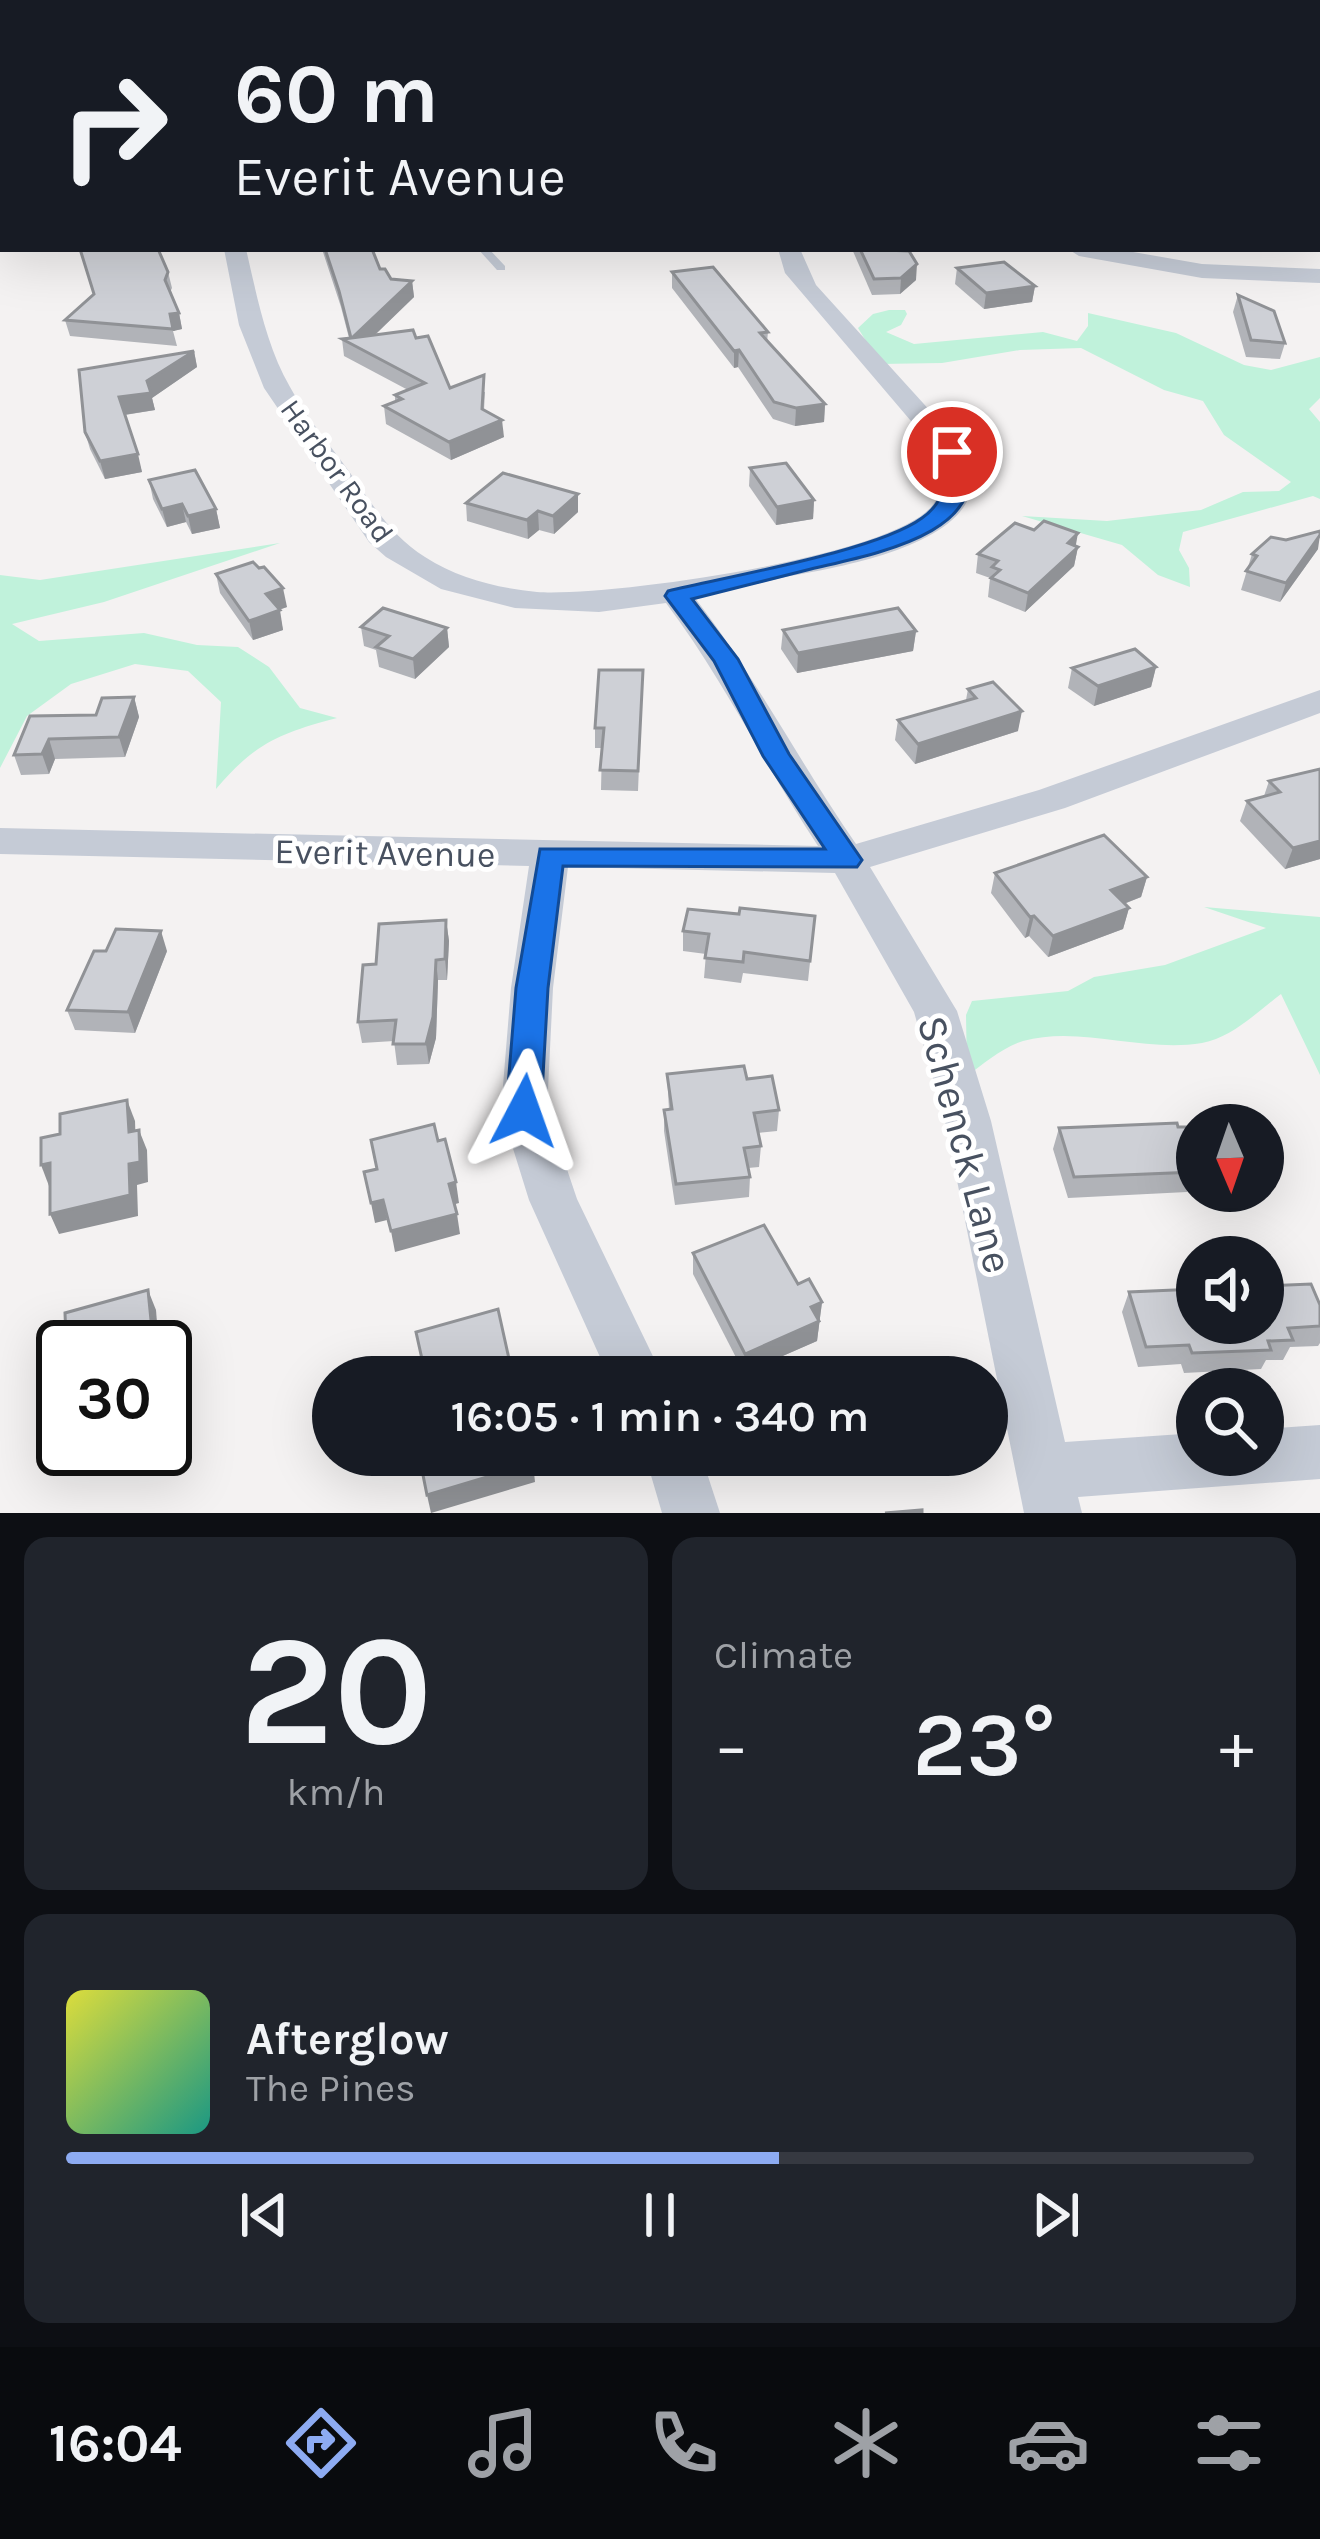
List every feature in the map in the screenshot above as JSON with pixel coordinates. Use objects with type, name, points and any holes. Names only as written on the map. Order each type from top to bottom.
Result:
[{"type":"street","name":"Harbor Road","points":[[236,252],[251,325],[278,388],[380,536],[399,555],[468,589],[518,598],[642,600],[677,596],[898,541],[931,523],[956,488],[958,468],[943,437],[808,290],[790,252]]},
{"type":"street","points":[[1096,252],[1202,271],[1320,276]]},
{"type":"street","name":"Schenck Lane","points":[[677,596],[725,659],[777,756],[913,967],[952,1058],[1048,1493]]},
{"type":"street","name":"Everit Avenue","points":[[0,841],[847,860],[1052,799],[1320,701]]},
{"type":"street","points":[[550,856],[532,988],[524,1111],[553,1200],[626,1356]]},
{"type":"street","points":[[1048,1493],[1320,1452]]},
{"type":"street","points":[[680,1476],[691,1513]]},
{"type":"lane","points":[[486,252],[501,268]]},
{"type":"green space","points":[[889,310],[907,314],[901,325],[886,332],[914,344],[1043,332],[1077,341],[1088,326],[1088,313],[1176,333],[1244,365],[1271,370],[1320,357],[1320,398],[1309,409],[1320,422],[1320,499],[1313,496],[1183,532],[1179,550],[1189,568],[1190,587],[1158,575],[1122,545],[1022,516],[1107,521],[1201,510],[1243,492],[1279,491],[1291,482],[1224,435],[1203,401],[1164,390],[1081,348],[1020,350],[942,363],[880,364],[858,328],[873,314]]},
{"type":"green space","points":[[280,543],[104,602],[12,624],[39,641],[144,633],[197,645],[238,647],[269,667],[300,708],[337,718],[270,742],[216,789],[221,702],[188,671],[135,664],[71,684],[27,716],[0,768],[0,575],[40,580]]},
{"type":"green space","points":[[1204,907],[1320,917],[1320,1075],[1281,994],[1234,1030],[1202,1043],[1157,1045],[1045,1037],[1008,1047],[967,1076],[966,1015],[972,1001],[1068,991],[1094,977],[1165,965],[1266,928]]},
{"type":"building","points":[[81,252],[159,252],[179,313],[170,314],[173,329],[65,320],[94,294]]},
{"type":"building","points":[[326,252],[373,252],[380,269],[391,279],[412,281],[352,338],[413,330],[416,338],[428,336],[450,388],[484,375],[482,409],[502,420],[449,442],[384,406],[402,399],[395,395],[425,383],[342,339],[351,338]]},
{"type":"building","points":[[861,252],[910,252],[917,264],[901,278],[874,279]]},
{"type":"building","points":[[1004,262],[1035,286],[986,293],[957,268]]},
{"type":"building","points":[[713,267],[768,332],[760,333],[825,404],[796,408],[774,402],[739,350],[734,351],[672,272]]},
{"type":"building","points":[[1238,295],[1274,311],[1285,343],[1251,340]]},
{"type":"building","points":[[194,351],[147,381],[151,393],[119,397],[138,454],[100,461],[85,432],[79,370]]},
{"type":"building","points":[[786,463],[814,500],[777,507],[750,468]]},
{"type":"building","points":[[195,470],[216,509],[188,516],[182,504],[162,509],[149,480]]},
{"type":"building","points":[[503,473],[578,494],[553,516],[538,511],[527,520],[466,503]]},
{"type":"building","points":[[1044,521],[1078,533],[1068,543],[1078,547],[1028,593],[991,578],[1000,570],[992,567],[998,561],[978,554],[1015,523],[1034,530]]},
{"type":"building","points":[[1320,531],[1286,583],[1246,571],[1257,556],[1252,554],[1271,537],[1286,540]]},
{"type":"building","points":[[253,562],[283,588],[266,594],[280,610],[249,621],[216,574]]},
{"type":"building","points":[[383,608],[447,628],[413,659],[376,647],[389,636],[361,627]]},
{"type":"building","points":[[898,608],[916,631],[798,653],[783,630]]},
{"type":"building","points":[[1135,649],[1156,667],[1098,686],[1072,668]]},
{"type":"building","points":[[599,670],[643,670],[638,771],[600,770],[604,728],[595,728]]},
{"type":"building","points":[[993,682],[1022,711],[918,744],[898,720],[976,698],[968,689]]},
{"type":"building","points":[[134,697],[119,737],[49,739],[42,754],[14,755],[30,716],[96,715],[102,698]]},
{"type":"building","points":[[1320,769],[1320,841],[1293,848],[1247,801],[1280,792],[1269,781]]},
{"type":"building","points":[[1104,835],[1147,877],[1111,890],[1129,908],[1053,936],[1030,917],[995,873]]},
{"type":"building","points":[[740,908],[815,916],[810,961],[744,952],[743,962],[705,958],[709,934],[683,931],[688,909],[739,914]]},
{"type":"building","points":[[446,920],[445,959],[436,960],[433,1017],[426,1044],[393,1044],[396,1020],[358,1022],[363,965],[376,964],[379,924]]},
{"type":"building","points":[[116,929],[161,931],[128,1012],[67,1010],[94,951],[106,951]]},
{"type":"building","points":[[744,1066],[747,1079],[772,1076],[779,1110],[754,1113],[761,1146],[744,1148],[750,1177],[676,1184],[664,1110],[672,1109],[667,1074]]},
{"type":"building","points":[[127,1100],[129,1132],[139,1130],[140,1162],[129,1164],[130,1195],[50,1214],[50,1163],[41,1165],[41,1138],[60,1134],[60,1114]]},
{"type":"building","points":[[1176,1123],[1176,1173],[1074,1177],[1059,1128]]},
{"type":"building","points":[[434,1124],[438,1141],[445,1139],[456,1182],[449,1184],[457,1214],[391,1231],[383,1200],[371,1203],[364,1172],[377,1169],[371,1140]]},
{"type":"building","points":[[764,1225],[798,1284],[809,1279],[822,1302],[811,1307],[819,1321],[745,1354],[693,1253]]},
{"type":"building","points":[[1311,1284],[1320,1305],[1320,1326],[1288,1328],[1293,1340],[1284,1340],[1284,1285]]},
{"type":"building","points":[[148,1290],[151,1320],[65,1320],[65,1313]]},
{"type":"building","points":[[1176,1290],[1176,1344],[1269,1344],[1271,1350],[1192,1353],[1189,1345],[1146,1347],[1129,1292]]},
{"type":"building","points":[[498,1309],[508,1356],[421,1356],[416,1332]]},
{"type":"building","points":[[423,1476],[490,1476],[427,1495]]},
{"type":"route","points":[[524,1111],[532,988],[550,856],[847,860],[777,756],[725,659],[677,596],[898,541],[931,523],[945,508],[956,488],[958,468],[952,452]]}]
